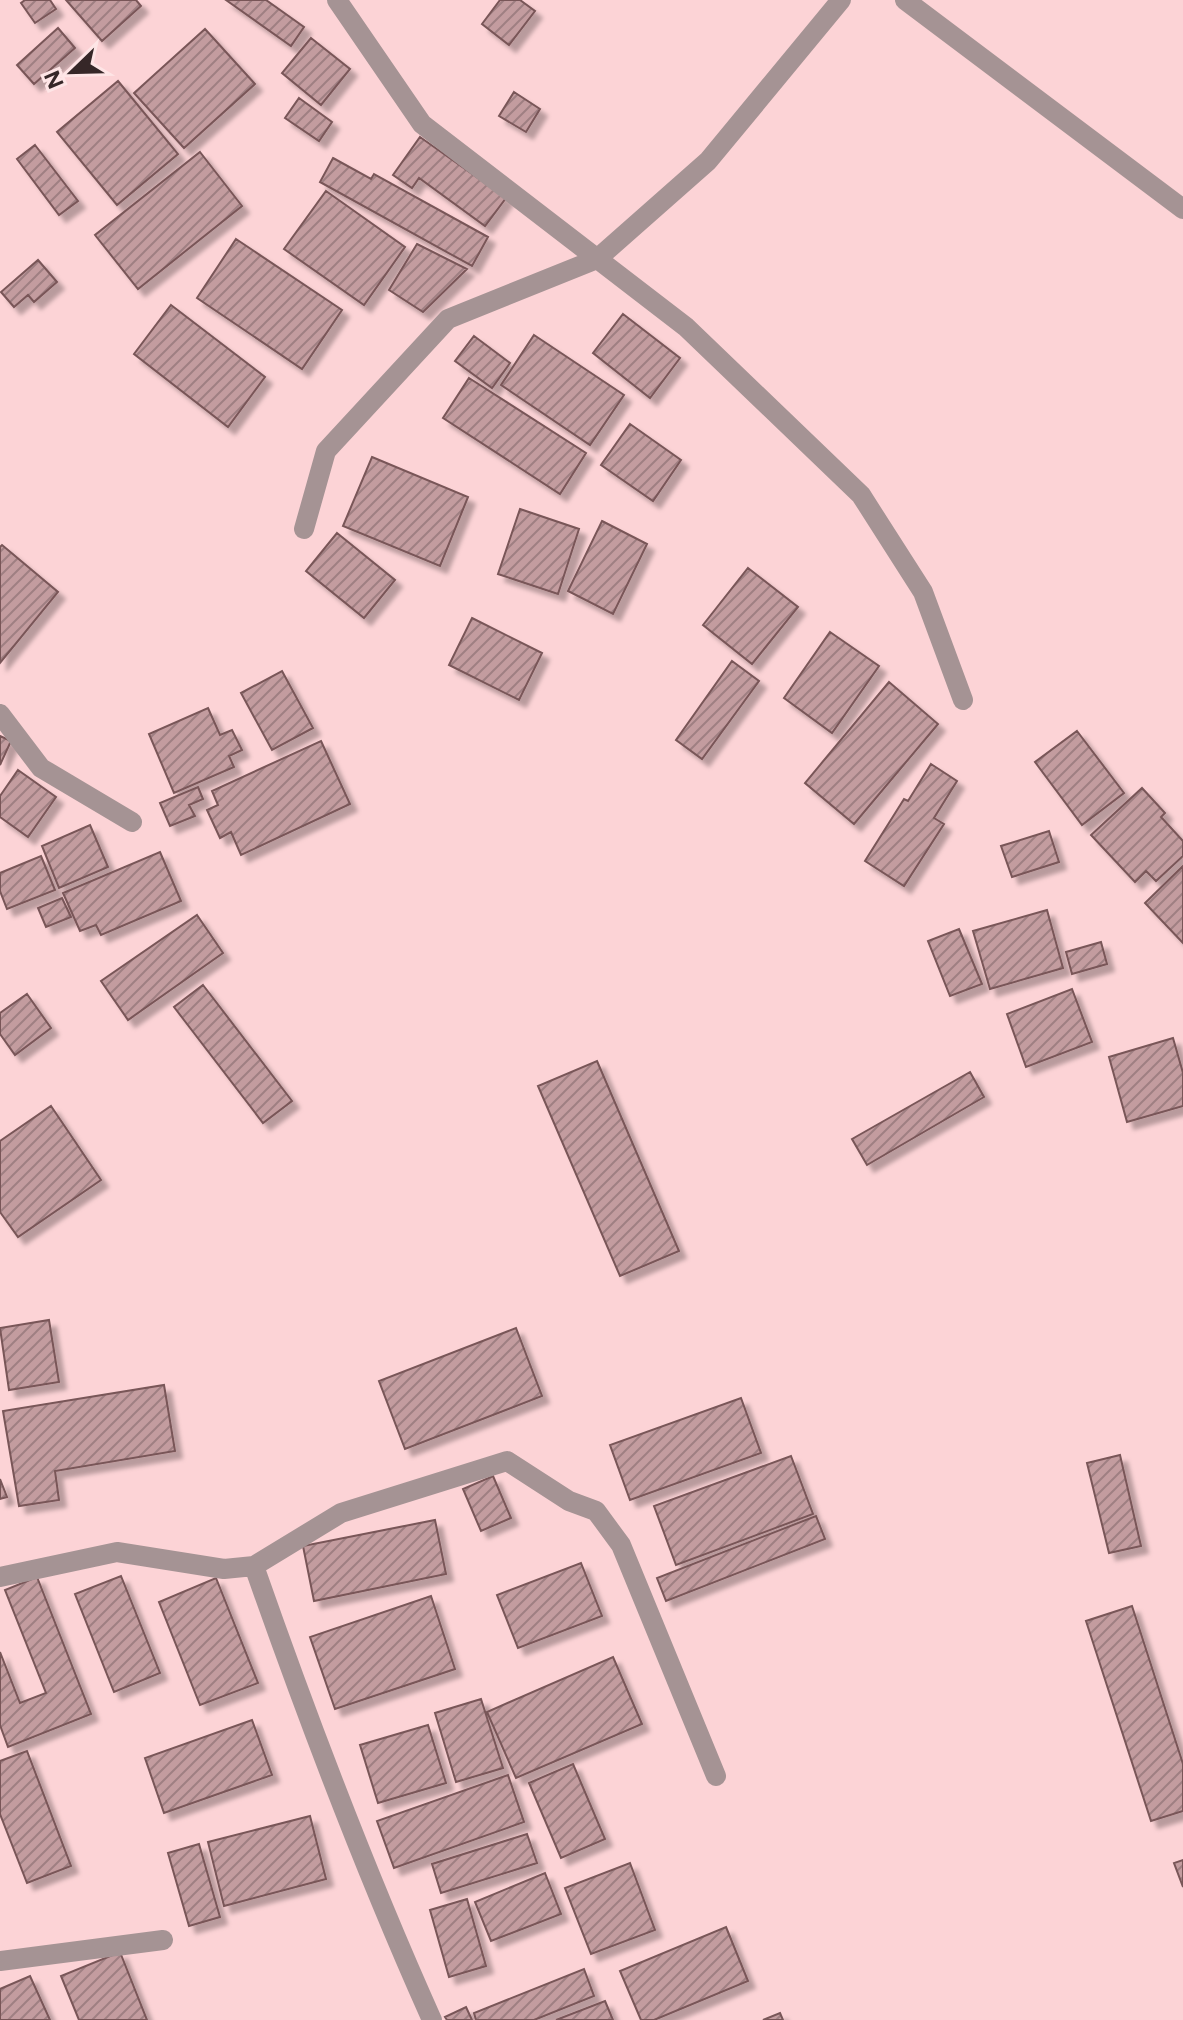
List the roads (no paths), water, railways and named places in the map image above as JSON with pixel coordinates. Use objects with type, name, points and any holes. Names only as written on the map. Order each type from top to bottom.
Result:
[{"type":"street","points":[[337,0],[422,124],[686,327],[861,495],[923,592],[963,700]]},
{"type":"street","points":[[304,529],[326,451],[448,319],[597,259],[708,161],[841,0]]},
{"type":"street","points":[[905,0],[1183,209]]},
{"type":"street","points":[[0,714],[41,768],[132,822]]},
{"type":"street","points":[[0,1577],[117,1552],[224,1569],[254,1566],[341,1513],[507,1461],[569,1501],[596,1511],[621,1545],[716,1776]]},
{"type":"street","points":[[254,1566],[365,1870],[432,2020]]},
{"type":"street","points":[[0,1961],[163,1940]]}]
